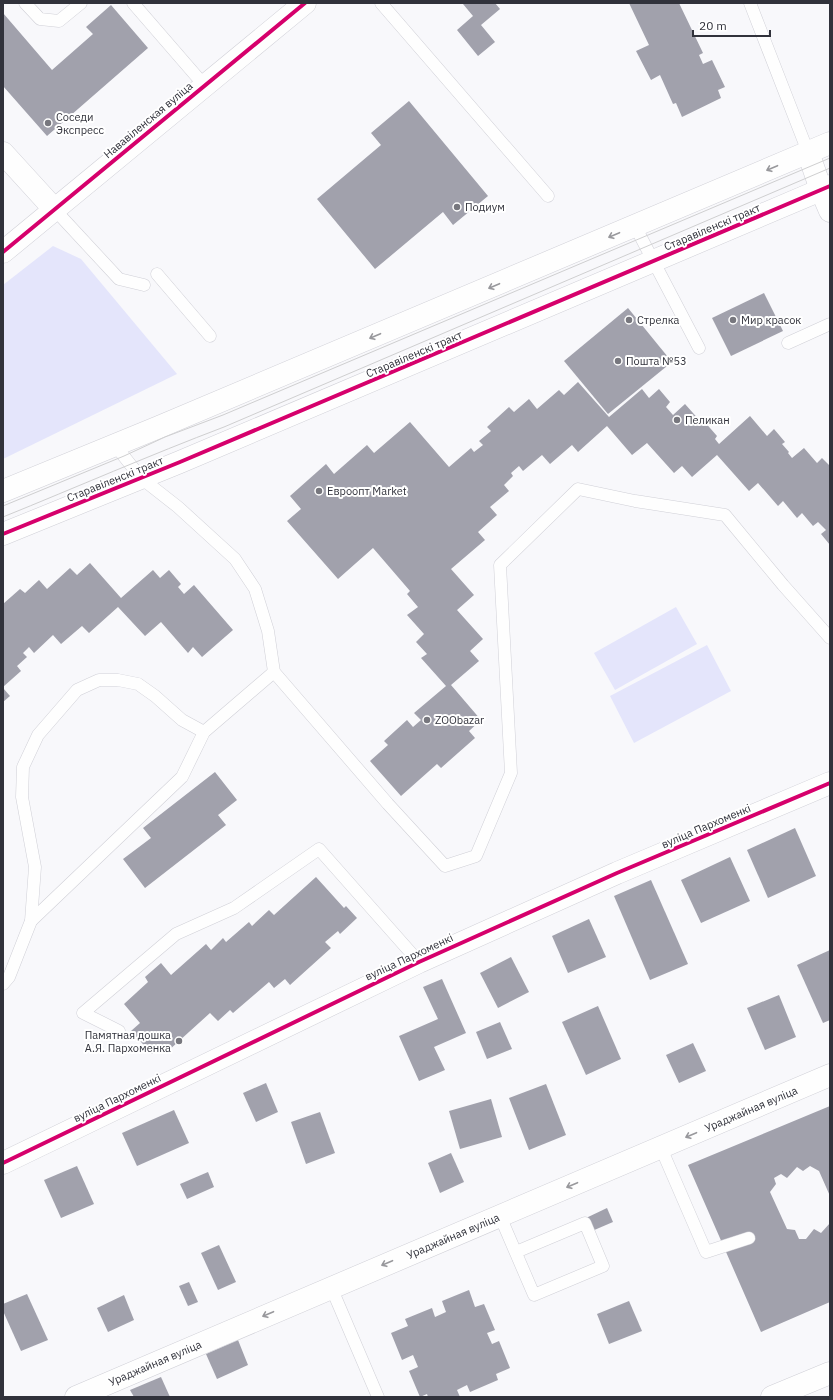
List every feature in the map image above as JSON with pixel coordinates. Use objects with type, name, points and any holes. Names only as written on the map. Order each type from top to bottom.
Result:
[{"type":"street","name":"Нававіленская вуліца","points":[[3,252],[305,3]]},
{"type":"street","points":[[3,491],[830,144]]},
{"type":"street","points":[[808,152],[825,188],[830,211]]},
{"type":"street","points":[[3,153],[55,210]]},
{"type":"street","name":"Старавіленскі тракт","points":[[3,534],[141,478],[825,188]]},
{"type":"street","name":"вуліца Пархоменкі","points":[[3,1164],[419,962],[617,873],[830,783]]},
{"type":"street","name":"Ураджайная вуліца","points":[[76,1397],[830,1075]]},
{"type":"street","points":[[772,1397],[830,1373]]},
{"type":"lane","points":[[25,3],[40,19],[59,21],[81,3]]},
{"type":"lane","points":[[134,3],[204,85]]},
{"type":"lane","points":[[382,3],[548,196]]},
{"type":"lane","points":[[750,3],[808,152]]},
{"type":"lane","points":[[55,210],[119,279],[144,285]]},
{"type":"lane","points":[[635,226],[699,348]]},
{"type":"lane","points":[[157,274],[210,336]]},
{"type":"lane","points":[[788,343],[830,324]]},
{"type":"lane","points":[[115,445],[141,478],[178,507],[235,559],[255,589],[268,631],[274,672],[388,804],[445,866],[476,856],[511,773],[500,565],[578,489],[635,501],[725,515],[783,585],[830,638]]},
{"type":"lane","points":[[32,921],[182,777],[204,732],[274,672]]},
{"type":"lane","points":[[3,984],[9,978],[32,921],[35,867],[22,797],[23,768],[38,735],[77,690],[99,680],[118,680],[138,684],[155,696],[182,720],[204,732]]},
{"type":"lane","points":[[119,1031],[83,1013],[176,934],[234,908],[319,849],[419,962]]},
{"type":"lane","points":[[661,1148],[706,1252],[749,1238]]},
{"type":"lane","points":[[500,1216],[534,1295],[603,1266],[584,1223],[516,1252]]},
{"type":"lane","points":[[331,1287],[378,1397]]},
{"type":"shaded area","points":[[53,246],[81,259],[177,374],[3,459],[3,285]]},
{"type":"shaded area","points":[[676,607],[697,644],[615,690],[594,653]]},
{"type":"shaded area","points":[[707,645],[731,691],[634,743],[610,696]]},
{"type":"building","points":[[495,3],[500,9],[481,25],[495,42],[478,56],[457,30],[473,16],[463,4]]},
{"type":"building","points":[[629,3],[679,3],[703,53],[699,55],[703,64],[712,60],[725,87],[718,90],[721,98],[682,117],[676,103],[673,104],[660,75],[651,80],[636,51],[649,45]]},
{"type":"building","points":[[111,5],[148,48],[47,136],[3,86],[3,13],[52,70],[93,34],[86,27]]},
{"type":"building","points":[[409,101],[488,196],[453,225],[443,212],[375,269],[317,199],[381,145],[371,133]]},
{"type":"building","points":[[764,293],[783,331],[731,356],[712,318]]},
{"type":"building","name":"Пошта №53","points":[[628,308],[672,362],[608,414],[564,361]]},
{"type":"building","points":[[578,382],[609,417],[642,389],[649,398],[659,389],[670,402],[666,407],[673,415],[685,404],[701,422],[703,420],[717,436],[715,439],[719,444],[750,416],[767,436],[774,429],[785,442],[782,444],[792,458],[804,448],[817,463],[822,458],[830,466],[830,545],[821,534],[826,530],[818,522],[813,526],[802,513],[797,518],[783,501],[778,506],[758,483],[749,491],[717,455],[692,477],[682,466],[674,473],[647,443],[632,455],[607,426],[578,452],[572,445],[550,464],[542,455],[523,471],[519,466],[511,473],[513,476],[504,485],[509,491],[490,507],[497,515],[478,532],[485,540],[451,569],[474,595],[457,610],[483,639],[470,651],[479,661],[451,685],[481,720],[469,731],[475,738],[441,768],[437,764],[401,796],[370,761],[388,745],[384,741],[407,720],[413,727],[421,720],[414,713],[446,686],[421,658],[427,654],[416,642],[424,634],[407,615],[418,607],[407,594],[410,591],[373,548],[338,579],[287,521],[301,509],[290,496],[326,464],[334,474],[367,445],[374,453],[410,422],[449,467],[471,448],[474,452],[483,445],[479,441],[491,431],[487,427],[509,407],[514,412],[529,399],[537,409],[559,390],[564,395]]},
{"type":"building","points":[[90,563],[121,598],[153,570],[160,578],[169,570],[181,584],[178,587],[184,594],[194,585],[233,630],[202,657],[193,647],[188,653],[161,622],[145,636],[118,607],[89,633],[82,626],[61,644],[53,635],[34,653],[29,647],[23,653],[27,657],[17,666],[21,671],[3,687],[3,604],[20,589],[25,593],[39,580],[47,589],[70,568],[77,575]]},
{"type":"building","points":[[3,688],[10,696],[3,702]]},
{"type":"building","points":[[215,772],[237,800],[218,815],[226,825],[145,888],[123,859],[151,838],[143,828]]},
{"type":"building","points":[[795,828],[816,876],[768,898],[747,850]]},
{"type":"building","points":[[730,857],[750,901],[701,923],[681,880]]},
{"type":"building","points":[[316,877],[344,908],[346,906],[357,918],[340,934],[338,931],[325,942],[331,948],[290,985],[285,979],[274,988],[269,982],[233,1013],[230,1010],[218,1021],[210,1013],[168,1051],[162,1045],[152,1054],[131,1031],[140,1023],[124,1004],[148,982],[145,977],[161,963],[171,975],[206,944],[211,950],[223,938],[226,942],[249,922],[252,926],[269,910],[274,915]]},
{"type":"building","points":[[651,880],[688,964],[650,980],[614,896]]},
{"type":"building","points":[[589,919],[606,957],[568,973],[552,936]]},
{"type":"building","points":[[830,950],[830,1020],[823,1023],[797,965]]},
{"type":"building","points":[[511,957],[529,992],[498,1008],[480,973]]},
{"type":"building","points":[[442,979],[466,1033],[434,1047],[445,1070],[419,1081],[399,1036],[438,1019],[423,987]]},
{"type":"building","points":[[779,995],[796,1037],[765,1050],[747,1008]]},
{"type":"building","points":[[598,1006],[621,1059],[586,1075],[562,1022]]},
{"type":"building","points":[[500,1022],[512,1049],[487,1059],[476,1032]]},
{"type":"building","points":[[693,1043],[706,1071],[679,1083],[666,1055]]},
{"type":"building","points":[[266,1083],[278,1112],[256,1122],[243,1093]]},
{"type":"building","points":[[546,1084],[566,1135],[529,1150],[509,1098]]},
{"type":"building","points":[[491,1099],[502,1137],[460,1149],[449,1111]]},
{"type":"building","points":[[830,1106],[830,1196],[819,1171],[810,1166],[803,1171],[797,1167],[787,1178],[781,1174],[774,1178],[776,1184],[770,1192],[787,1229],[795,1230],[799,1239],[806,1239],[814,1229],[821,1233],[830,1223],[830,1302],[761,1332],[688,1165]]},
{"type":"building","points":[[174,1110],[189,1143],[137,1166],[122,1133]]},
{"type":"building","points":[[320,1112],[335,1153],[306,1164],[291,1122]]},
{"type":"building","points":[[451,1153],[464,1182],[440,1193],[428,1163]]},
{"type":"building","points":[[77,1166],[94,1204],[61,1218],[44,1180]]},
{"type":"building","points":[[208,1172],[214,1187],[187,1199],[180,1184]]},
{"type":"building","points":[[607,1208],[613,1222],[592,1231],[586,1218]]},
{"type":"building","points":[[219,1245],[236,1282],[218,1290],[201,1253]]},
{"type":"building","points":[[189,1282],[198,1302],[188,1306],[179,1286]]},
{"type":"building","points":[[469,1290],[475,1307],[484,1304],[495,1330],[487,1333],[492,1344],[499,1341],[510,1368],[496,1374],[498,1380],[470,1392],[467,1385],[457,1390],[460,1397],[428,1397],[427,1394],[420,1397],[409,1371],[418,1367],[413,1355],[402,1360],[391,1333],[408,1326],[405,1319],[432,1308],[435,1317],[446,1312],[442,1301]]},
{"type":"building","points":[[27,1294],[48,1340],[21,1351],[3,1311],[3,1304]]},
{"type":"building","points":[[124,1295],[134,1320],[108,1332],[97,1308]]},
{"type":"building","points":[[629,1301],[642,1331],[609,1344],[597,1314]]},
{"type":"building","points":[[238,1340],[248,1365],[217,1379],[206,1354]]},
{"type":"building","points":[[161,1377],[170,1397],[134,1397],[130,1390]]},
{"type":"tram line","points":[[3,506],[124,456],[165,437],[223,415],[830,158]]},
{"type":"tram line","points":[[3,517],[224,427],[830,168]]},
{"type":"cycle path","points":[[3,252],[305,3]]},
{"type":"cycle path","points":[[3,534],[180,462],[830,186]]},
{"type":"cycle path","points":[[3,1163],[419,962],[617,873],[830,783]]},
{"type":"place","name":"Соседи Экспресс","points":[[48,123]]},
{"type":"place","name":"Подиум","points":[[457,207]]},
{"type":"place","name":"Стрелка","points":[[629,320]]},
{"type":"place","name":"Мир красок","points":[[733,320]]},
{"type":"place","name":"Пошта №53","points":[[618,361]]},
{"type":"place","name":"Пеликан","points":[[677,420]]},
{"type":"place","name":"Евроопт Market","points":[[319,491]]},
{"type":"place","name":"ZOObazar","points":[[427,720]]},
{"type":"place","name":"Памятная дошка А.Я. Пархоменка","points":[[179,1041]]}]
